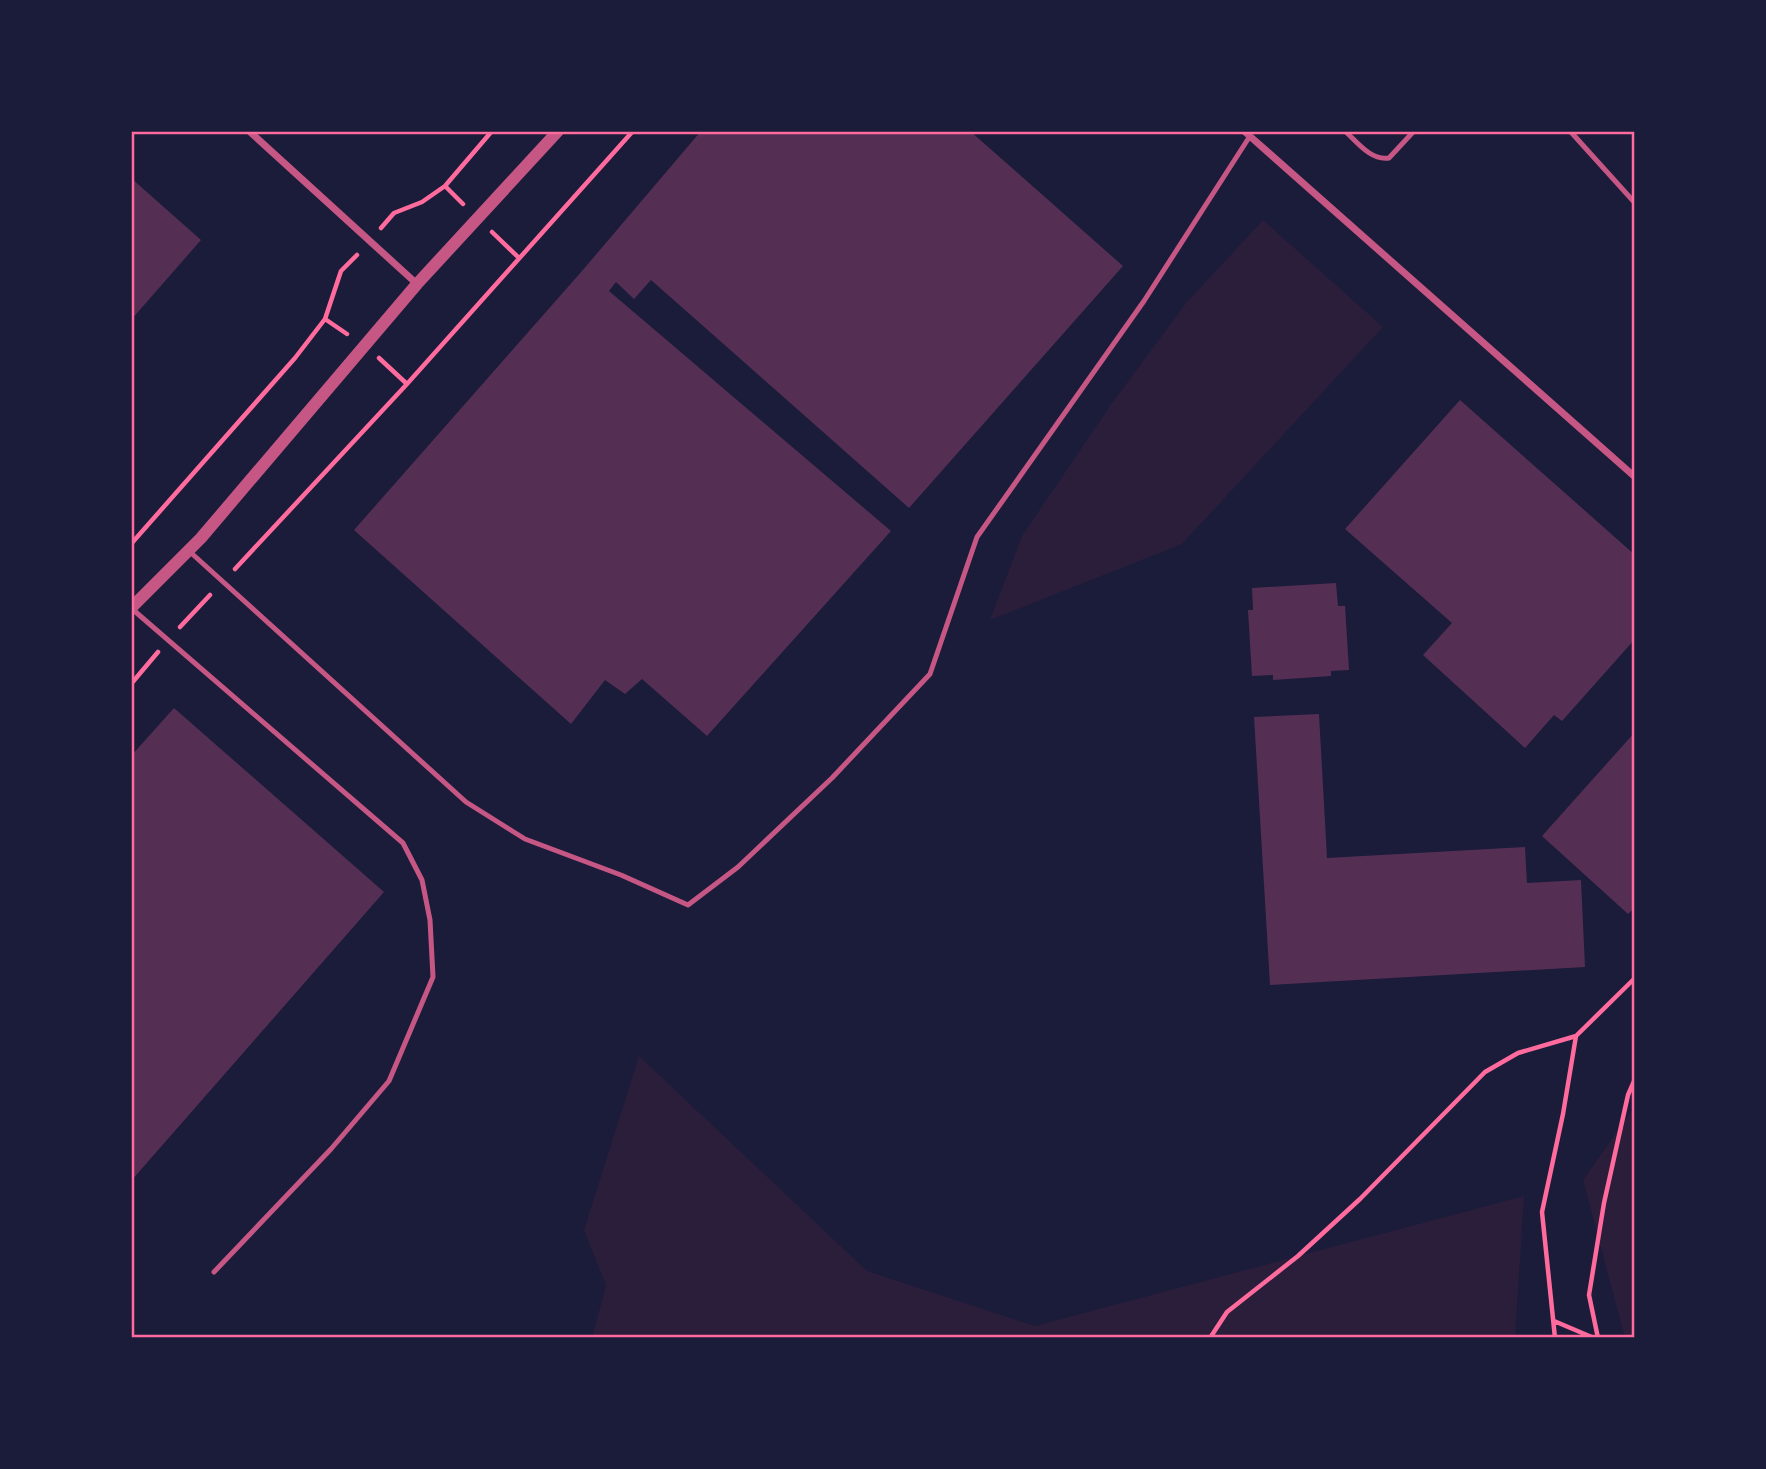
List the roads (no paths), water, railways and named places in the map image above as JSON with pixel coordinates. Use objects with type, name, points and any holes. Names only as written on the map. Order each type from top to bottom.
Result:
[{"type":"street","points":[[249,131],[418,284]]},
{"type":"street","points":[[131,608],[189,551],[418,284],[558,131]]},
{"type":"street","points":[[1247,134],[1635,477]]},
{"type":"lane","points":[[1345,131],[1373,156],[1383,159],[1389,158],[1414,131]]},
{"type":"lane","points":[[1570,131],[1635,203]]},
{"type":"lane","points":[[189,551],[466,802],[525,839],[621,875],[688,905],[738,867],[832,778],[930,674],[977,537],[1144,301],[1247,134]]},
{"type":"lane","points":[[131,608],[403,843],[422,880],[430,920],[432,977],[389,1081],[331,1149],[214,1272]]}]
